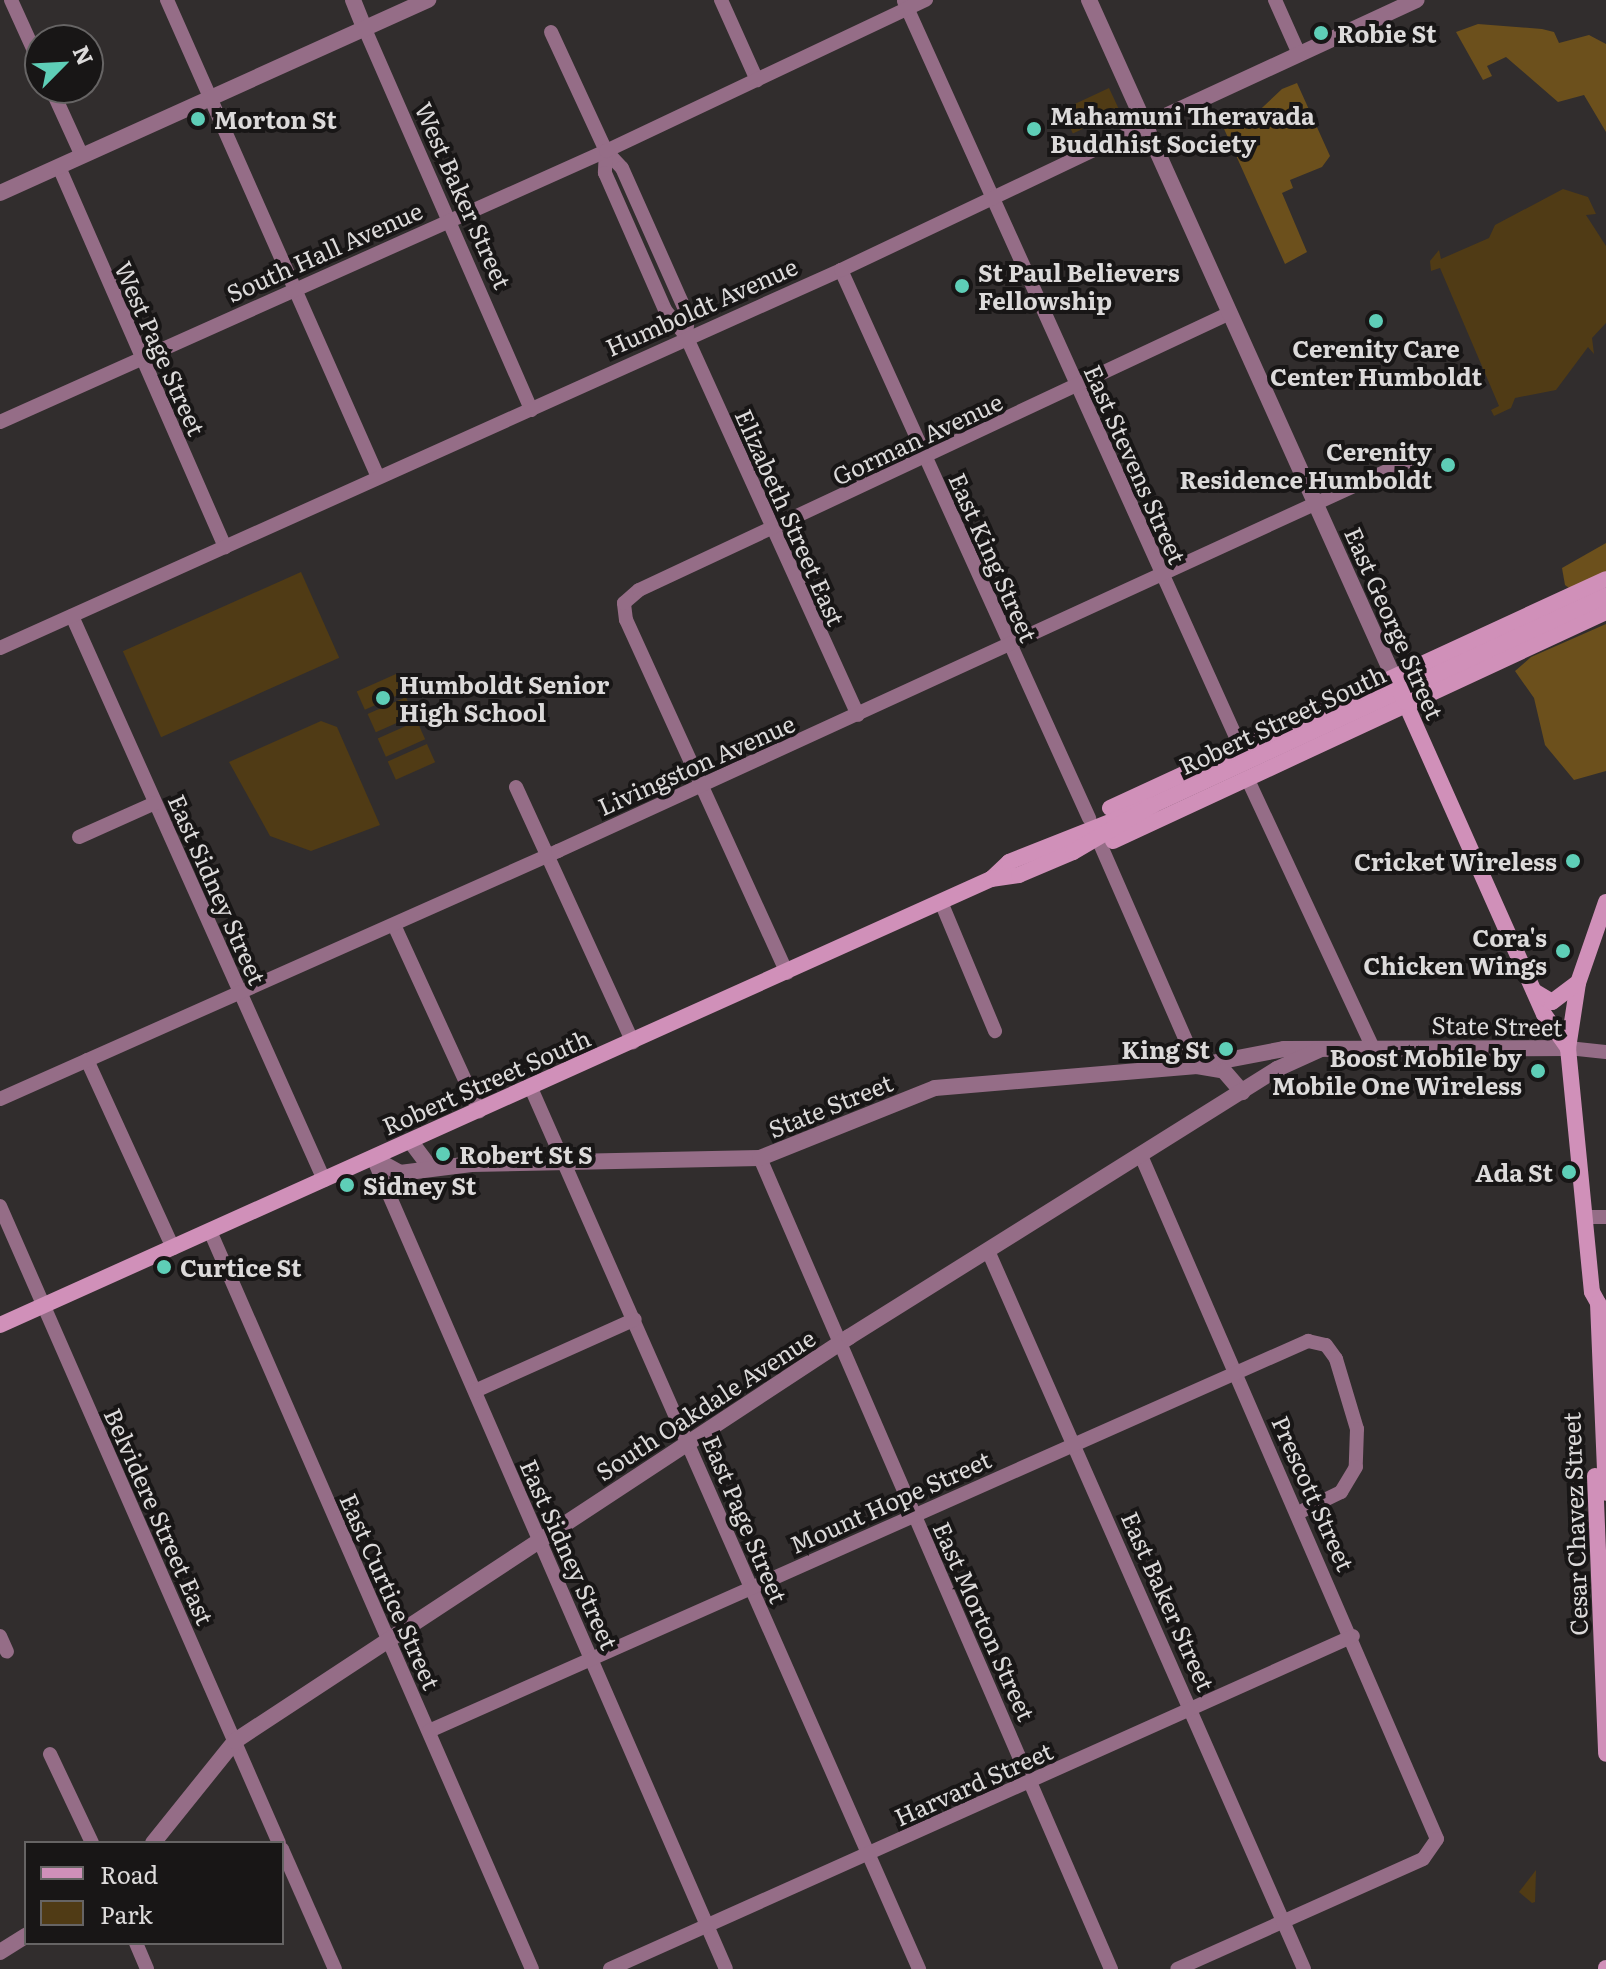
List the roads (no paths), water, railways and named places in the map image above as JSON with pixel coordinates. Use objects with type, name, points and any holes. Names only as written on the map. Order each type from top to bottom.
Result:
[{"type":"main road","points":[[1069,844],[1089,818],[1606,579]]},
{"type":"main road","name":"Robert Street South","points":[[0,1325],[991,879],[1019,875],[1069,844],[1606,596]]},
{"type":"main road","points":[[1069,844],[1101,846],[1606,612]]},
{"type":"main road","name":"East George Street","points":[[1394,679],[1547,1021],[1568,1048]]},
{"type":"main road","name":"Cesar Chavez Street","points":[[1606,902],[1578,983],[1568,1048],[1589,1217],[1592,1292],[1598,1303],[1606,1754]]},
{"type":"main road","points":[[1533,991],[1552,1002],[1578,983]]},
{"type":"street","points":[[11,0],[24,29]]},
{"type":"street","points":[[167,0],[378,477]]},
{"type":"street","name":"West Baker Street","points":[[353,0],[531,410]]},
{"type":"street","points":[[0,193],[428,0]]},
{"type":"street","points":[[721,0],[757,80]]},
{"type":"street","name":"South Hall Avenue","points":[[0,422],[606,151],[757,80],[906,4],[926,0]]},
{"type":"street","name":"East George Street","points":[[1089,0],[1394,679]]},
{"type":"street","points":[[1275,0],[1299,54]]},
{"type":"street","name":"Humboldt Avenue","points":[[0,648],[531,410],[686,336],[841,270],[1417,0]]},
{"type":"street","name":"East Stevens Street","points":[[906,4],[1241,748]]},
{"type":"street","name":"Elizabeth Street East","points":[[551,32],[606,151],[622,168],[688,316],[686,336],[858,715]]},
{"type":"street","points":[[58,104],[82,156]]},
{"type":"street","name":"West Page Street","points":[[59,167],[225,547]]},
{"type":"street","name":"East King Street","points":[[841,270],[1089,818]]},
{"type":"street","name":"Gorman Avenue","points":[[703,785],[626,620],[624,603],[639,590],[926,460],[1230,313]]},
{"type":"street","name":"Livingston Avenue","points":[[0,1099],[858,715],[1008,643],[1406,462]]},
{"type":"street","name":"East Sidney Street","points":[[72,616],[324,1180]]},
{"type":"street","points":[[1248,780],[1373,1048]]},
{"type":"street","points":[[703,785],[787,973]]},
{"type":"street","points":[[516,787],[551,854],[633,1042]]},
{"type":"street","points":[[79,837],[155,803]]},
{"type":"street","points":[[1101,846],[1197,1066]]},
{"type":"street","points":[[941,902],[995,1031]]},
{"type":"street","points":[[394,925],[479,1111]]},
{"type":"street","name":"State Street","points":[[373,1158],[400,1173],[430,1167],[760,1158],[935,1088],[1197,1066],[1277,1049],[1568,1048],[1606,1052]]},
{"type":"street","name":"South Oakdale Avenue","points":[[155,1841],[235,1741],[840,1343],[1142,1158],[1242,1092],[1319,1050]]},
{"type":"street","points":[[87,1060],[173,1248]]},
{"type":"street","name":"State Street","points":[[1197,1066],[1224,1071],[1242,1092]]},
{"type":"street","name":"East Page Street","points":[[531,1088],[919,1969]]},
{"type":"street","points":[[411,1142],[430,1167]]},
{"type":"street","name":"East Sidney Street","points":[[373,1158],[726,1969]]},
{"type":"street","name":"East Morton Street","points":[[760,1158],[1111,1969]]},
{"type":"street","name":"Prescott Street","points":[[1142,1158],[1436,1829],[1436,1848],[1423,1859],[1284,1922]]},
{"type":"street","name":"Belvidere Street East","points":[[0,1206],[278,1841]]},
{"type":"street","points":[[1589,1217],[1606,1217]]},
{"type":"street","name":"East Curtice Street","points":[[210,1231],[532,1969]]},
{"type":"street","name":"East Baker Street","points":[[989,1253],[1192,1707],[1304,1969]]},
{"type":"street","points":[[475,1391],[635,1319]]},
{"type":"street","name":"Mount Hope Street","points":[[429,1731],[1074,1442],[1308,1341],[1326,1345],[1336,1359],[1357,1429],[1354,1476],[1341,1492],[1298,1513]]},
{"type":"street","points":[[0,1636],[7,1652]]},
{"type":"street","name":"Harvard Street","points":[[610,1969],[1353,1636]]},
{"type":"street","points":[[50,1754],[91,1841]]},
{"type":"street","points":[[284,1854],[335,1969]]},
{"type":"street","points":[[1177,1969],[1284,1922]]},
{"type":"street","points":[[0,1952],[24,1937]]},
{"type":"street","points":[[137,1945],[147,1969]]},
{"type":"place","name":"Robie St","points":[[1321,33]]},
{"type":"place","name":"Morton St","points":[[198,119]]},
{"type":"place","name":"Mahamuni Theravada Buddhist Society","points":[[1034,129]]},
{"type":"place","name":"St Paul Believers Fellowship","points":[[962,286]]},
{"type":"place","name":"Cerenity Care Center Humboldt","points":[[1376,321]]},
{"type":"place","name":"Cerenity Residence Humboldt","points":[[1448,465]]},
{"type":"place","name":"Humboldt Senior High School","points":[[383,698]]},
{"type":"place","name":"Cricket Wireless","points":[[1573,861]]},
{"type":"place","name":"Cora's Chicken Wings","points":[[1563,951]]},
{"type":"place","name":"King St","points":[[1226,1049]]},
{"type":"place","name":"Boost Mobile by Mobile One Wireless","points":[[1538,1071]]},
{"type":"place","name":"Robert St S","points":[[443,1154]]},
{"type":"place","name":"Ada St","points":[[1569,1172]]},
{"type":"place","name":"Sidney St","points":[[347,1185]]},
{"type":"place","name":"Curtice St","points":[[164,1267]]}]
